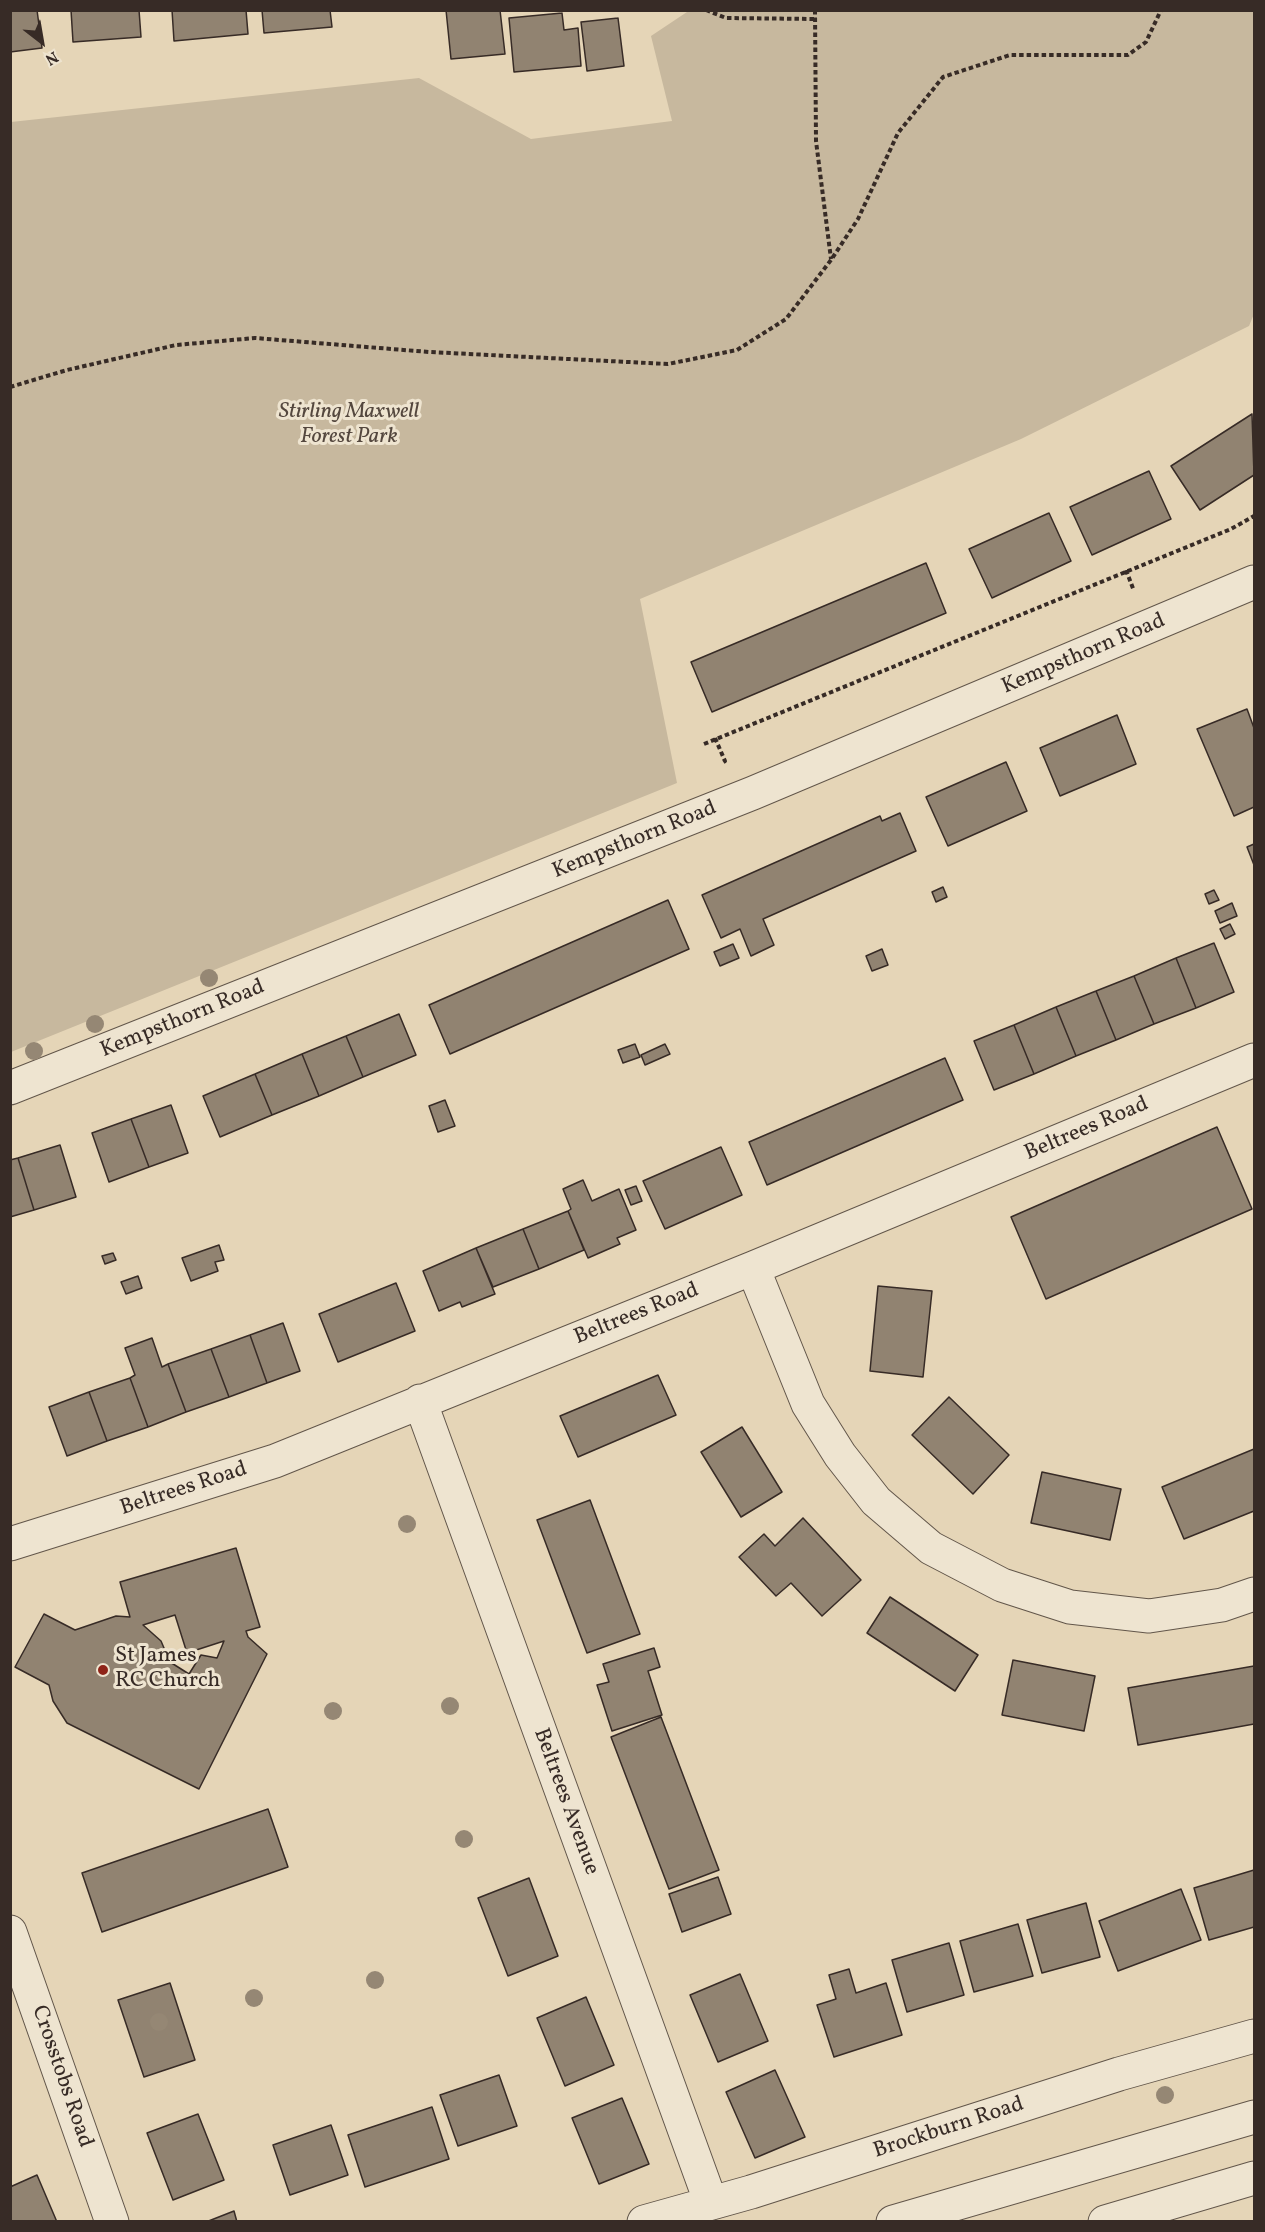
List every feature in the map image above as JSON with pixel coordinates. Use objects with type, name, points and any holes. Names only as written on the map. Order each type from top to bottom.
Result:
[{"type":"street","name":"Kempsthorn Road","points":[[10,1088],[753,793],[1254,582]]},
{"type":"street","name":"Beltrees Road","points":[[10,1544],[275,1461],[753,1268],[1254,1060]]},
{"type":"street","points":[[753,1268],[808,1404],[840,1455],[876,1501],[931,1548],[1002,1585],[1070,1607],[1149,1616],[1222,1605],[1254,1594]]},
{"type":"street","name":"Beltrees Avenue","points":[[420,1401],[711,2203]]},
{"type":"street","name":"Crosstobs Road","points":[[14,1951],[112,2222]]},
{"type":"street","name":"Brockburn Road","points":[[644,2222],[1119,2074],[1254,2036]]},
{"type":"street","points":[[893,2222],[1254,2117]]},
{"type":"street","points":[[1105,2222],[1254,2178]]},
{"type":"path","points":[[706,10],[726,18],[815,19]]},
{"type":"path","points":[[815,10],[816,141],[831,260]]},
{"type":"path","points":[[10,387],[67,370],[176,345],[255,338],[429,352],[668,364],[736,350],[786,319],[831,260],[858,219],[897,133],[944,77],[1010,55],[1128,55],[1146,42],[1161,10]]},
{"type":"path","points":[[704,744],[1231,529],[1254,516]]},
{"type":"green space","name":"Stirling Maxwell Forest Park","points":[[690,10],[1254,11],[1254,314],[1249,326],[1021,439],[640,599],[677,783],[11,1052],[11,122],[419,78],[531,139],[672,121],[651,36]]},
{"type":"building","points":[[10,10],[37,10],[42,48],[10,52]]},
{"type":"building","points":[[71,10],[139,10],[141,37],[73,42]]},
{"type":"building","points":[[172,10],[246,10],[248,34],[174,41]]},
{"type":"building","points":[[262,10],[330,10],[332,27],[264,33]]},
{"type":"building","points":[[446,10],[500,10],[505,54],[451,59]]},
{"type":"building","points":[[562,13],[564,30],[578,28],[581,66],[514,72],[509,18]]},
{"type":"building","points":[[618,18],[624,66],[587,71],[581,22]]},
{"type":"building","points":[[1252,414],[1254,475],[1200,510],[1171,466]]},
{"type":"building","points":[[1149,471],[1171,519],[1092,555],[1070,507]]},
{"type":"building","points":[[1049,513],[1071,561],[992,598],[969,549]]},
{"type":"building","points":[[926,563],[946,613],[712,712],[691,662]]},
{"type":"building","points":[[1247,709],[1254,728],[1254,807],[1234,816],[1197,729]]},
{"type":"building","points":[[1117,715],[1136,764],[1060,796],[1040,748]]},
{"type":"building","points":[[1006,762],[1027,811],[948,846],[926,797]]},
{"type":"building","points":[[900,813],[916,851],[763,919],[774,945],[751,956],[740,929],[721,938],[702,895],[880,816],[882,821]]},
{"type":"building","points":[[1254,844],[1254,865],[1247,847]]},
{"type":"building","points":[[943,887],[947,897],[936,902],[932,892]]},
{"type":"building","points":[[1214,890],[1219,900],[1209,904],[1205,894]]},
{"type":"building","points":[[668,900],[689,949],[450,1054],[429,1005]]},
{"type":"building","points":[[1232,903],[1237,916],[1220,923],[1215,911]]},
{"type":"building","points":[[1230,924],[1235,934],[1225,939],[1220,929]]},
{"type":"building","points":[[1214,943],[1234,992],[1196,1008],[1176,958]]},
{"type":"building","points":[[733,944],[739,958],[720,966],[714,952]]},
{"type":"building","points":[[882,949],[888,965],[872,971],[866,956]]},
{"type":"building","points":[[1176,958],[1196,1008],[1154,1024],[1134,976]]},
{"type":"building","points":[[1134,976],[1154,1024],[1116,1040],[1096,991]]},
{"type":"building","points":[[1096,991],[1116,1040],[1076,1056],[1056,1007]]},
{"type":"building","points":[[1056,1007],[1076,1056],[1034,1074],[1014,1025]]},
{"type":"building","points":[[399,1014],[416,1055],[363,1077],[346,1036]]},
{"type":"building","points":[[1014,1025],[1034,1074],[994,1090],[974,1041]]},
{"type":"building","points":[[346,1036],[363,1077],[319,1096],[302,1054]]},
{"type":"building","points":[[635,1044],[640,1057],[623,1063],[618,1050]]},
{"type":"building","points":[[665,1044],[670,1054],[645,1065],[641,1055]]},
{"type":"building","points":[[302,1054],[319,1096],[272,1115],[255,1074]]},
{"type":"building","points":[[945,1058],[963,1100],[767,1185],[749,1142]]},
{"type":"building","points":[[255,1074],[272,1115],[220,1137],[203,1096]]},
{"type":"building","points":[[445,1100],[455,1126],[438,1132],[429,1106]]},
{"type":"building","points":[[171,1105],[188,1153],[149,1167],[131,1119]]},
{"type":"building","points":[[131,1119],[149,1167],[109,1182],[92,1133]]},
{"type":"building","points":[[1217,1127],[1252,1209],[1046,1299],[1011,1217]]},
{"type":"building","points":[[60,1145],[76,1197],[34,1210],[18,1158]]},
{"type":"building","points":[[721,1147],[742,1195],[665,1229],[643,1181]]},
{"type":"building","points":[[18,1158],[34,1210],[10,1217],[10,1160]]},
{"type":"building","points":[[583,1180],[592,1201],[619,1189],[636,1230],[617,1238],[620,1244],[588,1258],[568,1211],[571,1209],[563,1189]]},
{"type":"building","points":[[636,1186],[642,1201],[631,1205],[625,1190]]},
{"type":"building","points":[[568,1211],[584,1250],[539,1269],[523,1229]]},
{"type":"building","points":[[523,1229],[539,1269],[493,1287],[476,1248]]},
{"type":"building","points":[[219,1245],[224,1260],[215,1262],[218,1271],[191,1281],[182,1258]]},
{"type":"building","points":[[476,1248],[495,1294],[462,1307],[460,1302],[439,1311],[423,1271]]},
{"type":"building","points":[[113,1253],[116,1260],[105,1264],[102,1256]]},
{"type":"building","points":[[138,1276],[142,1288],[126,1294],[121,1282]]},
{"type":"building","points":[[396,1283],[415,1331],[338,1362],[319,1314]]},
{"type":"building","points":[[878,1286],[932,1291],[923,1377],[870,1371]]},
{"type":"building","points":[[283,1323],[300,1371],[267,1383],[250,1335]]},
{"type":"building","points":[[250,1335],[267,1383],[229,1397],[211,1349]]},
{"type":"building","points":[[152,1338],[162,1367],[168,1364],[186,1412],[148,1427],[130,1378],[135,1375],[125,1348]]},
{"type":"building","points":[[211,1349],[229,1397],[186,1412],[168,1364]]},
{"type":"building","points":[[658,1375],[676,1415],[578,1457],[560,1416]]},
{"type":"building","points":[[130,1378],[148,1427],[107,1441],[89,1392]]},
{"type":"building","points":[[89,1392],[107,1441],[67,1456],[49,1407]]},
{"type":"building","points":[[949,1397],[1009,1455],[973,1494],[912,1435]]},
{"type":"building","points":[[742,1427],[782,1492],[741,1517],[701,1452]]},
{"type":"building","points":[[1254,1449],[1254,1511],[1184,1539],[1162,1487]]},
{"type":"building","points":[[1042,1472],[1121,1489],[1110,1540],[1031,1523]]},
{"type":"building","points":[[590,1500],[640,1634],[587,1653],[537,1520]]},
{"type":"building","points":[[803,1518],[861,1580],[822,1616],[791,1583],[776,1596],[739,1557],[764,1534],[775,1546]]},
{"type":"building","name":"St James RC Church","points":[[236,1548],[260,1627],[246,1631],[248,1637],[267,1654],[199,1789],[67,1723],[53,1701],[49,1685],[15,1667],[44,1614],[75,1630],[116,1616],[130,1617],[120,1582]],"holes":[[[175,1615],[187,1653],[224,1641],[217,1658],[201,1655],[189,1674],[170,1662],[161,1641],[143,1625]]]},
{"type":"building","points":[[890,1597],[978,1655],[955,1691],[867,1633]]},
{"type":"building","points":[[654,1648],[660,1667],[648,1671],[662,1715],[612,1731],[597,1685],[609,1682],[603,1664]]},
{"type":"building","points":[[1013,1660],[1095,1676],[1084,1731],[1002,1715]]},
{"type":"building","points":[[1254,1666],[1254,1724],[1138,1745],[1128,1688]]},
{"type":"building","points":[[661,1717],[719,1870],[669,1889],[611,1737]]},
{"type":"building","points":[[268,1809],[288,1867],[102,1932],[82,1873]]},
{"type":"building","points":[[1254,1870],[1254,1927],[1209,1940],[1194,1888]]},
{"type":"building","points":[[718,1877],[731,1914],[682,1932],[669,1894]]},
{"type":"building","points":[[529,1878],[558,1956],[508,1976],[478,1898]]},
{"type":"building","points":[[1181,1889],[1201,1940],[1118,1971],[1099,1921]]},
{"type":"building","points":[[1086,1903],[1100,1957],[1042,1973],[1027,1920]]},
{"type":"building","points":[[1018,1924],[1033,1976],[974,1992],[960,1941]]},
{"type":"building","points":[[949,1943],[964,1995],[907,2012],[892,1960]]},
{"type":"building","points":[[849,1969],[856,1993],[886,1983],[902,2035],[834,2057],[817,2005],[836,1999],[829,1975]]},
{"type":"building","points":[[740,1974],[768,2041],[718,2062],[690,1995]]},
{"type":"building","points":[[170,1983],[195,2060],[144,2077],[118,2000]]},
{"type":"building","points":[[586,1997],[614,2065],[565,2086],[537,2018]]},
{"type":"building","points":[[775,2070],[805,2137],[755,2158],[726,2092]]},
{"type":"building","points":[[499,2075],[517,2126],[458,2146],[440,2095]]},
{"type":"building","points":[[622,2098],[649,2164],[599,2184],[572,2118]]},
{"type":"building","points":[[432,2107],[449,2159],[365,2187],[348,2135]]},
{"type":"building","points":[[198,2114],[224,2180],[173,2200],[147,2133]]},
{"type":"building","points":[[331,2125],[348,2175],[290,2195],[273,2145]]},
{"type":"building","points":[[37,2175],[57,2222],[10,2222],[10,2187]]},
{"type":"building","points":[[234,2211],[237,2222],[206,2222]]},
{"type":"place","name":"St James RC Church","points":[[103,1670]]}]
